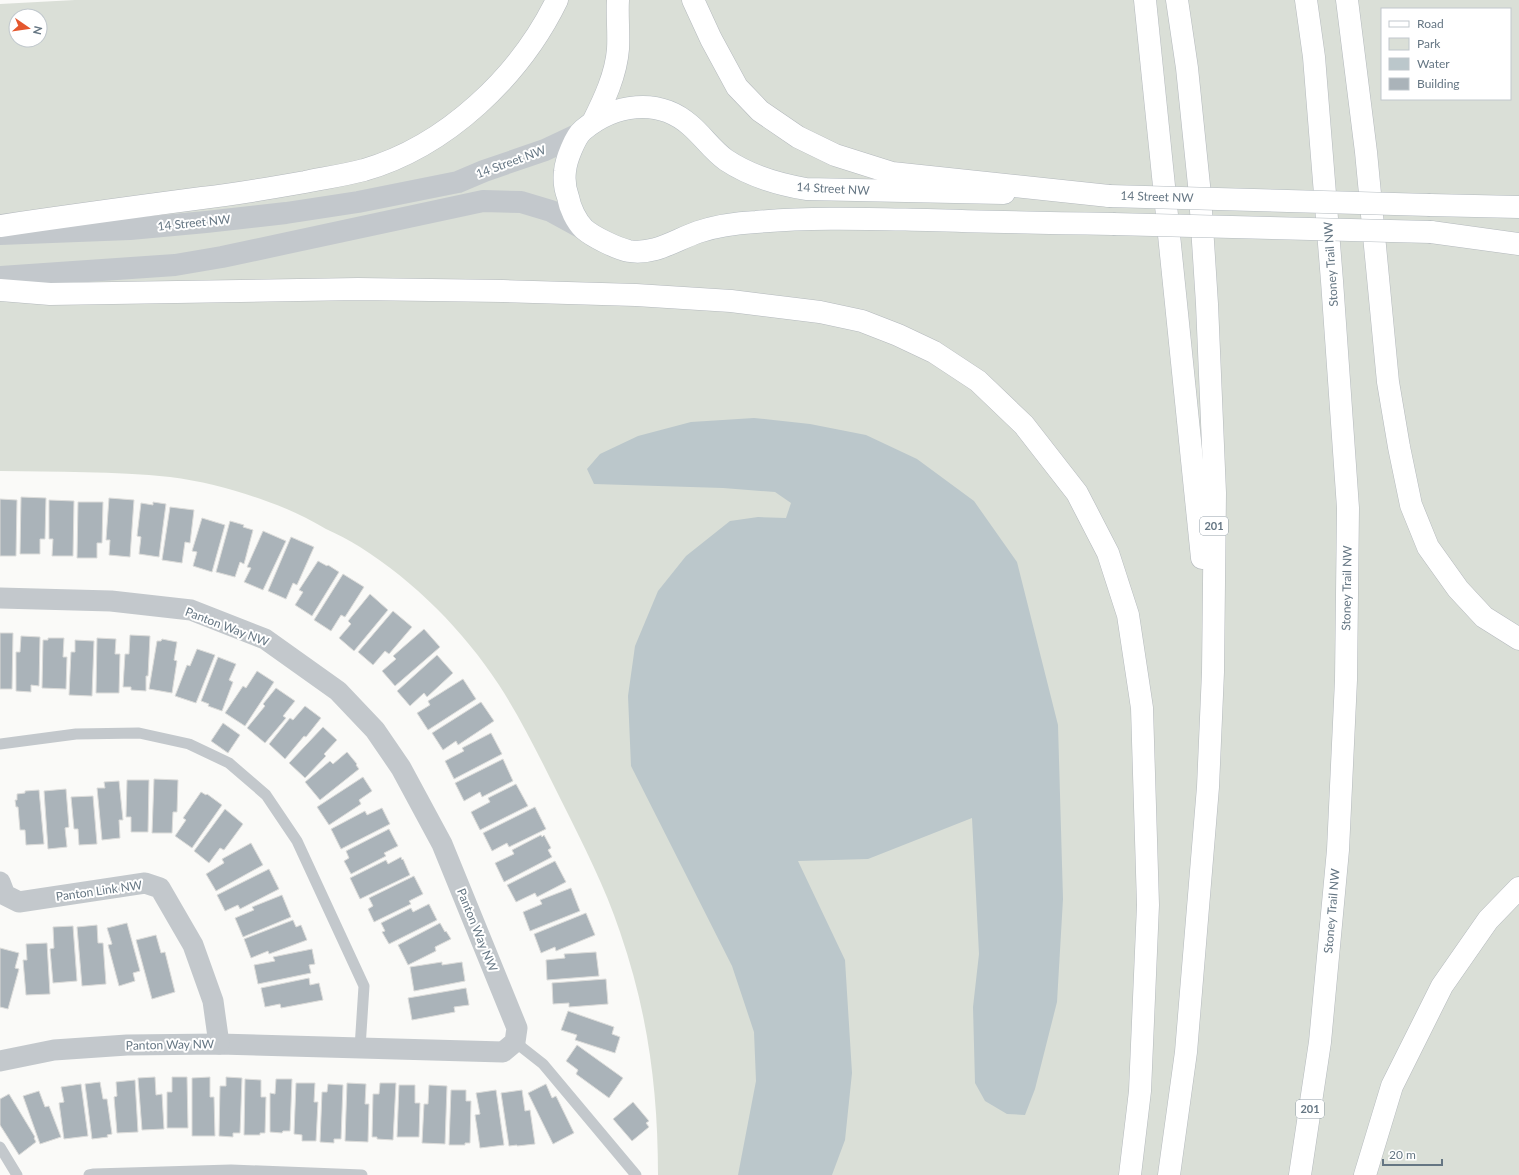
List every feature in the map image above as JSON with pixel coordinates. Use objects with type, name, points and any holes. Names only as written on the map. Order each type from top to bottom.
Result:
[{"type":"main road","points":[[0,226],[252,192],[364,170],[399,157],[436,137],[476,106],[507,74],[530,47],[548,19],[557,0]]},
{"type":"main road","points":[[618,0],[618,51],[612,78],[604,101],[586,128],[565,169],[566,190],[570,208],[584,229],[614,246],[629,251],[643,252],[660,249],[698,232],[738,223],[828,218],[1431,232],[1519,236]]},
{"type":"main road","points":[[693,0],[711,39],[737,87],[760,111],[798,137],[835,155],[892,173],[1109,196]]},
{"type":"main road","points":[[1145,0],[1213,672]]},
{"type":"main road","name":"201","points":[[1168,1175],[1186,1052],[1208,787],[1213,672],[1215,493],[1200,195],[1187,68],[1177,0]]},
{"type":"main road","name":"Stoney Trail NW","points":[[1300,1175],[1320,1042],[1338,850],[1346,680],[1348,508],[1332,273],[1314,57],[1306,0]]},
{"type":"main road","points":[[1347,0],[1366,152],[1388,382],[1411,505],[1428,547],[1458,589],[1484,616],[1519,639]]},
{"type":"main road","name":"14 Street NW","points":[[586,128],[616,110],[634,107],[651,107],[666,110],[682,119],[692,127],[716,153],[746,172],[781,185],[806,189],[1519,207]]},
{"type":"main road","points":[[1431,232],[1519,244]]},
{"type":"main road","points":[[0,290],[50,294],[358,289],[465,290],[636,295],[731,301],[820,312],[862,321],[898,335],[934,352],[978,381],[1024,425],[1077,493],[1108,553],[1128,615],[1142,708],[1148,905],[1140,1091],[1130,1175]]},
{"type":"main road","points":[[1365,1175],[1392,1086],[1442,986],[1488,920],[1519,888]]},
{"type":"street","name":"14 Street NW","points":[[0,234],[130,229],[199,223],[286,213],[358,202],[458,182],[545,150],[586,128]]},
{"type":"street","points":[[0,277],[183,263],[222,257],[483,201],[522,202],[551,211],[584,229]]},
{"type":"street","name":"Panton Way NW","points":[[0,598],[111,601],[190,610],[265,639],[338,691],[375,730],[401,768],[442,844],[517,1028],[515,1042],[503,1052],[219,1044],[127,1045],[54,1050],[0,1061]]},
{"type":"street","name":"Panton Link NW","points":[[0,882],[5,895],[19,902],[145,883],[160,888],[194,945],[213,1001],[219,1044]]},
{"type":"lane","points":[[0,744],[76,734],[139,733],[189,744],[229,763],[266,795],[297,841],[364,986],[360,1048]]},
{"type":"lane","points":[[515,1042],[543,1064],[636,1175]]},
{"type":"lane","points":[[0,1147],[17,1175]]},
{"type":"lane","points":[[89,1175],[231,1170],[362,1175]]},
{"type":"green space","points":[[75,0],[1519,0],[1519,1175],[658,1175],[658,1143],[650,1052],[638,992],[630,962],[614,915],[601,882],[540,757],[508,699],[470,645],[437,608],[400,576],[360,547],[312,521],[274,504],[207,483],[170,477],[107,473],[0,471],[0,4]]},
{"type":"water","points":[[754,418],[810,424],[866,435],[917,459],[974,501],[1017,562],[1058,725],[1063,899],[1057,1002],[1035,1089],[1025,1115],[1007,1114],[985,1101],[975,1083],[973,1007],[979,954],[972,818],[868,859],[798,861],[845,960],[852,1073],[845,1140],[832,1175],[738,1175],[756,1081],[754,1032],[732,966],[631,766],[628,696],[635,646],[658,591],[686,556],[730,521],[758,517],[786,518],[791,503],[775,492],[723,488],[594,484],[587,469],[600,454],[638,436],[691,422]]},
{"type":"building","points":[[21,497],[46,498],[45,539],[40,539],[40,554],[20,554]]},
{"type":"building","points":[[109,498],[134,500],[130,557],[109,555],[110,540],[106,540]]},
{"type":"building","points":[[0,499],[17,500],[16,556],[0,556]]},
{"type":"building","points":[[49,500],[74,501],[73,556],[52,556],[53,539],[49,539]]},
{"type":"building","points":[[78,502],[103,502],[102,543],[97,543],[97,558],[77,558]]},
{"type":"building","points":[[153,502],[166,504],[159,557],[139,554],[141,537],[137,536],[141,503],[153,505]]},
{"type":"building","points":[[170,507],[194,510],[190,543],[185,542],[182,563],[162,560]]},
{"type":"building","points":[[202,518],[225,525],[212,572],[193,566],[197,552],[192,551]]},
{"type":"building","points":[[230,521],[244,525],[243,527],[253,530],[244,564],[240,562],[235,577],[216,572]]},
{"type":"building","points":[[263,531],[286,541],[263,590],[244,582],[251,568],[247,567]]},
{"type":"building","points":[[291,537],[314,547],[297,585],[293,583],[286,599],[268,591]]},
{"type":"building","points":[[318,561],[339,572],[312,616],[295,605],[303,592],[299,590]]},
{"type":"building","points":[[343,574],[364,587],[345,617],[341,615],[331,631],[314,620]]},
{"type":"building","points":[[370,594],[388,610],[354,651],[339,638],[351,624],[348,621]]},
{"type":"building","points":[[393,611],[412,627],[389,654],[385,651],[373,665],[358,652]]},
{"type":"building","points":[[424,629],[440,647],[395,686],[382,671],[396,659],[393,656]]},
{"type":"building","points":[[0,633],[13,633],[12,689],[0,689]]},
{"type":"building","points":[[130,635],[150,636],[146,691],[131,690],[131,687],[123,687],[125,654],[129,654]]},
{"type":"building","points":[[21,636],[40,637],[39,686],[31,685],[31,692],[16,691],[16,652],[20,652]]},
{"type":"building","points":[[48,638],[64,638],[63,657],[67,657],[66,689],[42,688],[43,640],[48,640]]},
{"type":"building","points":[[97,638],[116,639],[115,654],[120,654],[119,693],[96,693]]},
{"type":"building","points":[[162,639],[177,642],[174,660],[177,661],[172,693],[149,689],[157,641],[161,641]]},
{"type":"building","points":[[75,640],[94,641],[92,696],[69,695],[71,652],[75,652]]},
{"type":"building","points":[[197,649],[215,655],[196,703],[175,696],[187,665],[190,666]]},
{"type":"building","points":[[437,655],[453,673],[427,697],[424,693],[410,706],[397,691]]},
{"type":"building","points":[[218,657],[236,664],[229,680],[233,682],[222,711],[208,706],[209,704],[201,701]]},
{"type":"building","points":[[257,671],[274,682],[245,726],[225,713],[243,686],[246,688]]},
{"type":"building","points":[[463,679],[476,699],[428,730],[417,713],[430,705],[428,701]]},
{"type":"building","points":[[276,688],[295,701],[283,716],[286,718],[265,743],[247,728],[265,706],[263,704]]},
{"type":"building","points":[[481,702],[494,721],[458,745],[456,741],[443,750],[432,733]]},
{"type":"building","points":[[305,706],[321,718],[306,737],[304,736],[285,759],[269,744],[290,718],[293,720]]},
{"type":"building","points":[[223,723],[240,735],[228,753],[211,741]]},
{"type":"building","points":[[323,727],[337,740],[324,754],[326,756],[305,778],[289,763]]},
{"type":"building","points":[[491,733],[502,754],[454,779],[445,761],[464,751],[462,748]]},
{"type":"building","points":[[347,752],[357,764],[356,765],[359,769],[320,800],[305,782],[330,761],[333,764]]},
{"type":"building","points":[[503,759],[513,781],[482,797],[480,792],[464,801],[455,783]]},
{"type":"building","points":[[363,777],[372,791],[359,800],[361,804],[329,825],[317,807]]},
{"type":"building","points":[[154,779],[178,780],[177,812],[173,812],[172,833],[152,833]]},
{"type":"building","points":[[127,780],[149,780],[148,832],[131,832],[131,817],[126,817]]},
{"type":"building","points":[[119,781],[123,820],[119,820],[120,838],[102,840],[97,788],[105,788],[104,782]]},
{"type":"building","points":[[516,784],[528,806],[480,830],[471,812],[490,802],[488,798]]},
{"type":"building","points":[[66,789],[69,827],[65,828],[67,847],[48,849],[44,791]]},
{"type":"building","points":[[39,790],[44,844],[26,845],[25,830],[20,830],[18,807],[16,807],[15,800],[17,800],[17,794],[25,793],[25,791]]},
{"type":"building","points":[[201,792],[206,795],[207,794],[222,805],[192,848],[175,836],[186,820],[183,818]]},
{"type":"building","points":[[93,796],[97,844],[79,845],[78,829],[74,829],[71,797]]},
{"type":"building","points":[[535,807],[546,829],[509,847],[507,843],[492,851],[483,833]]},
{"type":"building","points":[[382,808],[390,824],[341,849],[331,829],[365,811],[367,815]]},
{"type":"building","points":[[225,809],[243,824],[224,850],[220,848],[209,863],[194,851]]},
{"type":"building","points":[[389,829],[398,846],[384,853],[386,856],[351,874],[344,861],[349,858],[346,851]]},
{"type":"building","points":[[541,835],[542,837],[544,835],[551,848],[548,850],[552,857],[504,882],[495,863],[514,854],[512,850]]},
{"type":"building","points":[[251,843],[263,865],[216,891],[206,874],[224,863],[222,859]]},
{"type":"building","points":[[401,857],[410,875],[360,899],[350,878],[386,860],[388,864]]},
{"type":"building","points":[[555,861],[566,882],[537,897],[535,893],[516,902],[507,885]]},
{"type":"building","points":[[269,869],[279,889],[240,909],[238,905],[225,911],[217,895]]},
{"type":"building","points":[[414,876],[423,894],[409,901],[411,904],[374,922],[368,909],[373,906],[369,898]]},
{"type":"building","points":[[571,888],[580,911],[530,931],[523,912],[542,904],[540,900]]},
{"type":"building","points":[[282,895],[291,917],[243,937],[235,918],[254,910],[252,907]]},
{"type":"building","points":[[429,904],[437,920],[389,944],[382,932],[385,931],[381,923],[411,908],[413,912]]},
{"type":"building","points":[[586,913],[595,935],[556,951],[555,947],[541,953],[534,934]]},
{"type":"building","points":[[293,920],[296,927],[301,925],[307,940],[269,954],[268,951],[251,958],[244,939]]},
{"type":"building","points":[[127,923],[140,971],[133,973],[135,981],[119,986],[108,945],[112,944],[107,928]]},
{"type":"building","points":[[440,923],[451,939],[435,947],[436,951],[408,965],[398,945]]},
{"type":"building","points":[[97,925],[98,943],[103,943],[106,984],[82,986],[77,927]]},
{"type":"building","points":[[73,926],[77,981],[53,983],[50,949],[54,948],[53,927]]},
{"type":"building","points":[[156,935],[161,953],[165,952],[175,992],[152,999],[136,940]]},
{"type":"building","points":[[47,943],[50,994],[26,995],[23,960],[27,960],[26,944]]},
{"type":"building","points":[[0,948],[19,953],[15,968],[19,969],[8,1009],[0,1007]]},
{"type":"building","points":[[312,949],[315,964],[309,965],[311,973],[258,984],[254,965],[275,961],[273,957]]},
{"type":"building","points":[[596,952],[599,976],[547,980],[546,960],[565,958],[564,954]]},
{"type":"building","points":[[442,962],[442,965],[462,962],[465,981],[414,991],[410,967]]},
{"type":"building","points":[[309,978],[310,985],[319,983],[323,1000],[281,1008],[280,1004],[265,1007],[261,988]]},
{"type":"building","points":[[606,979],[608,1004],[569,1007],[569,1003],[553,1004],[552,983]]},
{"type":"building","points":[[466,988],[469,1005],[454,1007],[455,1012],[412,1020],[408,998]]},
{"type":"building","points":[[568,1011],[614,1027],[612,1034],[620,1037],[615,1053],[575,1040],[577,1035],[561,1030]]},
{"type":"building","points":[[577,1045],[623,1078],[609,1098],[576,1074],[578,1070],[566,1061]]},
{"type":"building","points":[[155,1077],[156,1095],[162,1094],[164,1129],[142,1130],[138,1078]]},
{"type":"building","points":[[172,1077],[187,1077],[188,1128],[167,1128],[167,1092],[172,1092]]},
{"type":"building","points":[[210,1077],[210,1097],[214,1097],[215,1136],[192,1136],[192,1078]]},
{"type":"building","points":[[226,1077],[242,1078],[240,1133],[233,1133],[233,1137],[219,1136],[220,1086],[226,1086]]},
{"type":"building","points":[[245,1079],[261,1080],[261,1097],[266,1097],[265,1133],[260,1133],[260,1135],[244,1135]]},
{"type":"building","points":[[276,1079],[292,1079],[290,1131],[283,1131],[282,1133],[270,1132],[270,1093],[275,1094]]},
{"type":"building","points":[[135,1080],[138,1132],[117,1133],[114,1097],[117,1096],[116,1082]]},
{"type":"building","points":[[100,1082],[103,1099],[107,1099],[112,1134],[107,1135],[108,1137],[92,1139],[85,1084]]},
{"type":"building","points":[[296,1083],[315,1083],[314,1102],[318,1102],[316,1141],[302,1141],[302,1135],[294,1134]]},
{"type":"building","points":[[347,1083],[366,1084],[365,1104],[369,1104],[368,1142],[345,1141]]},
{"type":"building","points":[[380,1083],[396,1083],[393,1140],[377,1139],[377,1137],[372,1137],[373,1094],[379,1094]]},
{"type":"building","points":[[81,1084],[88,1136],[64,1139],[59,1103],[64,1102],[61,1087]]},
{"type":"building","points":[[328,1084],[343,1085],[341,1139],[334,1139],[334,1143],[320,1142],[322,1092],[327,1092]]},
{"type":"building","points":[[546,1084],[552,1098],[556,1096],[574,1133],[553,1144],[528,1093]]},
{"type":"building","points":[[399,1085],[415,1085],[415,1103],[420,1103],[419,1137],[397,1137]]},
{"type":"building","points":[[429,1085],[447,1086],[445,1144],[422,1143],[424,1104],[428,1104]]},
{"type":"building","points":[[451,1090],[466,1090],[466,1101],[471,1101],[470,1143],[465,1143],[465,1145],[449,1145]]},
{"type":"building","points":[[496,1090],[504,1145],[480,1148],[475,1115],[480,1114],[476,1093]]},
{"type":"building","points":[[522,1090],[525,1111],[530,1110],[535,1144],[509,1146],[501,1093]]},
{"type":"building","points":[[39,1091],[45,1107],[49,1106],[61,1137],[40,1144],[23,1096]]},
{"type":"building","points":[[9,1094],[35,1137],[36,1142],[19,1155],[0,1125],[0,1099]]},
{"type":"building","points":[[633,1102],[649,1121],[646,1123],[649,1127],[632,1141],[613,1119]]}]
